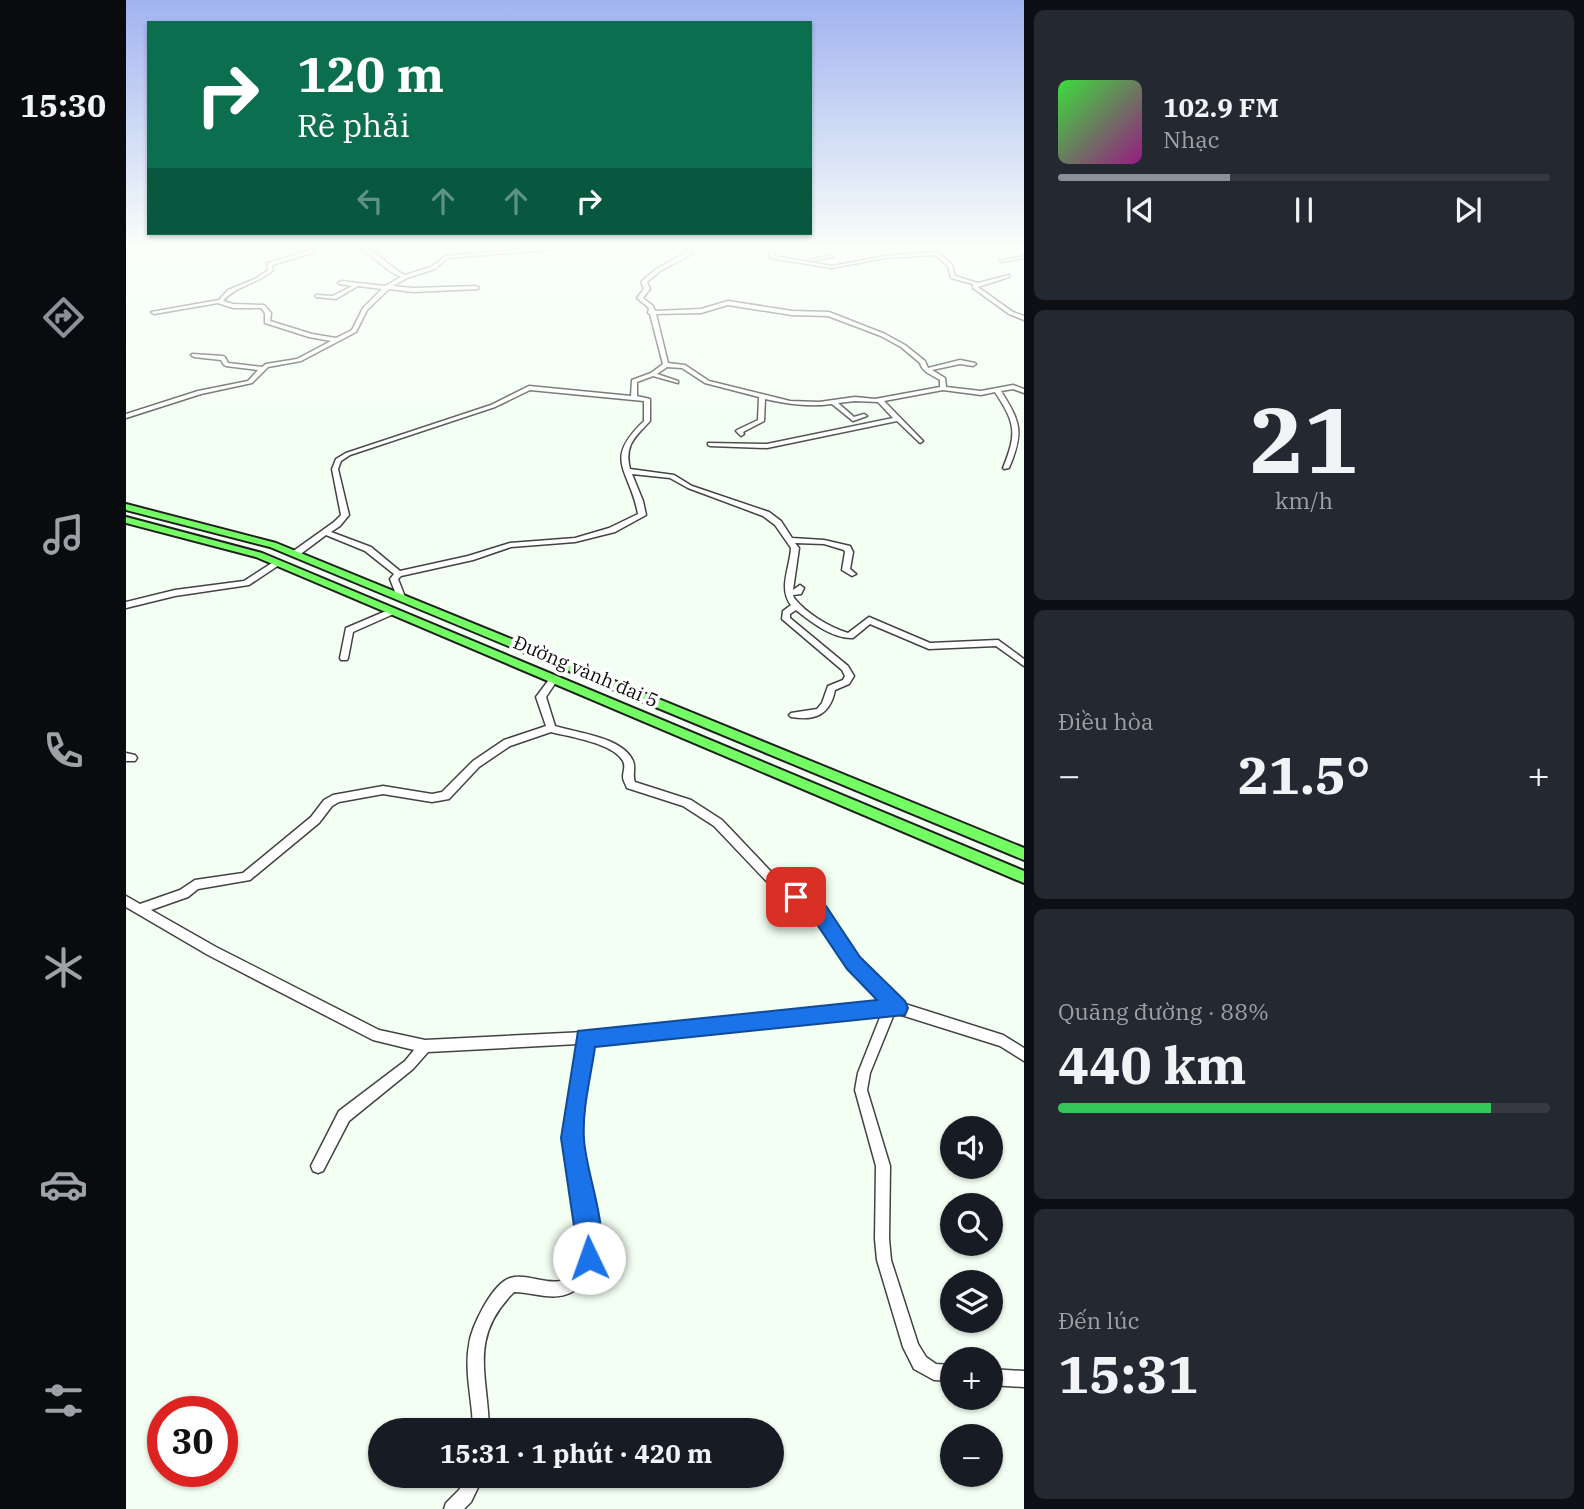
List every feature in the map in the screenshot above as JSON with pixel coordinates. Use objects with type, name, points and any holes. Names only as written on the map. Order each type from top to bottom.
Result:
[{"type":"main road","name":"Đường vành đai 5","points":[[126,507],[185,520],[295,554],[1024,854]]},
{"type":"main road","name":"Đường vành đai 5","points":[[126,520],[259,555],[1024,877]]},
{"type":"street","points":[[268,316],[267,322],[311,336],[337,340]]},
{"type":"street","points":[[126,416],[200,392],[250,382],[262,369],[276,362],[296,361],[357,329],[362,316]]},
{"type":"street","points":[[653,316],[666,365]]},
{"type":"street","points":[[835,316],[903,346],[923,362],[926,370],[943,379],[943,388]]},
{"type":"street","points":[[194,355],[223,358],[226,363],[262,369]]},
{"type":"street","points":[[926,370],[960,362],[973,364]]},
{"type":"street","points":[[634,396],[634,381],[653,374],[666,365],[682,366],[707,382],[790,403],[855,399],[880,401],[943,388],[981,393],[1013,387],[1024,391]]},
{"type":"street","points":[[653,374],[676,382]]},
{"type":"street","points":[[295,554],[345,515],[335,469],[338,460],[348,454],[494,406],[529,388],[647,399],[647,421],[637,427],[625,447],[626,471],[638,494],[642,513],[616,528],[566,542],[510,545],[470,558],[398,575],[394,579],[401,597]]},
{"type":"street","points":[[997,390],[1017,421],[1016,435],[1006,468]]},
{"type":"street","points":[[741,434],[738,433],[742,427],[761,421],[762,396]]},
{"type":"street","points":[[880,401],[920,441]]},
{"type":"street","points":[[833,402],[853,419],[864,416]]},
{"type":"street","points":[[710,444],[767,446],[898,419]]},
{"type":"street","points":[[626,471],[672,476],[690,487],[761,511],[775,519],[791,540],[795,551],[789,593],[796,606],[825,627],[844,636],[854,633],[865,622],[876,621],[929,646],[998,643],[1024,663]]},
{"type":"street","points":[[324,532],[368,549],[398,575]]},
{"type":"street","points":[[791,540],[824,542],[847,548],[849,552],[846,570],[852,574]]},
{"type":"street","points":[[126,605],[175,593],[246,583],[278,563]]},
{"type":"street","points":[[789,593],[798,592],[800,588]]},
{"type":"street","points":[[794,715],[823,711],[827,707],[831,688],[850,676],[845,668],[786,619],[786,613],[796,606]]},
{"type":"street","points":[[344,658],[349,630],[393,611]]},
{"type":"street","points":[[551,728],[541,697],[554,679]]},
{"type":"street","points":[[139,909],[184,894],[195,885],[246,877],[315,820],[328,803],[337,798],[383,790],[397,790],[432,798],[444,796],[476,764],[507,743],[551,728],[596,739],[626,758],[630,766],[628,779],[631,785],[687,803],[718,824],[774,882],[819,911],[854,963],[894,1008]]},
{"type":"street","points":[[126,901],[212,951],[377,1036],[425,1046],[586,1038],[894,1008],[1003,1041],[1024,1055]]},
{"type":"street","points":[[894,1008],[864,1073],[861,1090],[883,1166],[884,1260],[911,1347],[920,1363],[934,1372],[940,1372]]},
{"type":"street","points":[[480,1418],[474,1350],[480,1326],[504,1290],[511,1285],[553,1290],[568,1286],[582,1274],[589,1258],[589,1238],[572,1138],[586,1038]]},
{"type":"street","points":[[318,1166],[344,1115],[409,1065],[425,1046]]},
{"type":"street","points":[[1003,1378],[1024,1379]]},
{"type":"street","points":[[452,1509],[469,1488]]},
{"type":"route","points":[[589,1258],[589,1238],[572,1138],[586,1038],[898,1008],[854,963],[819,911],[796,897]]}]
